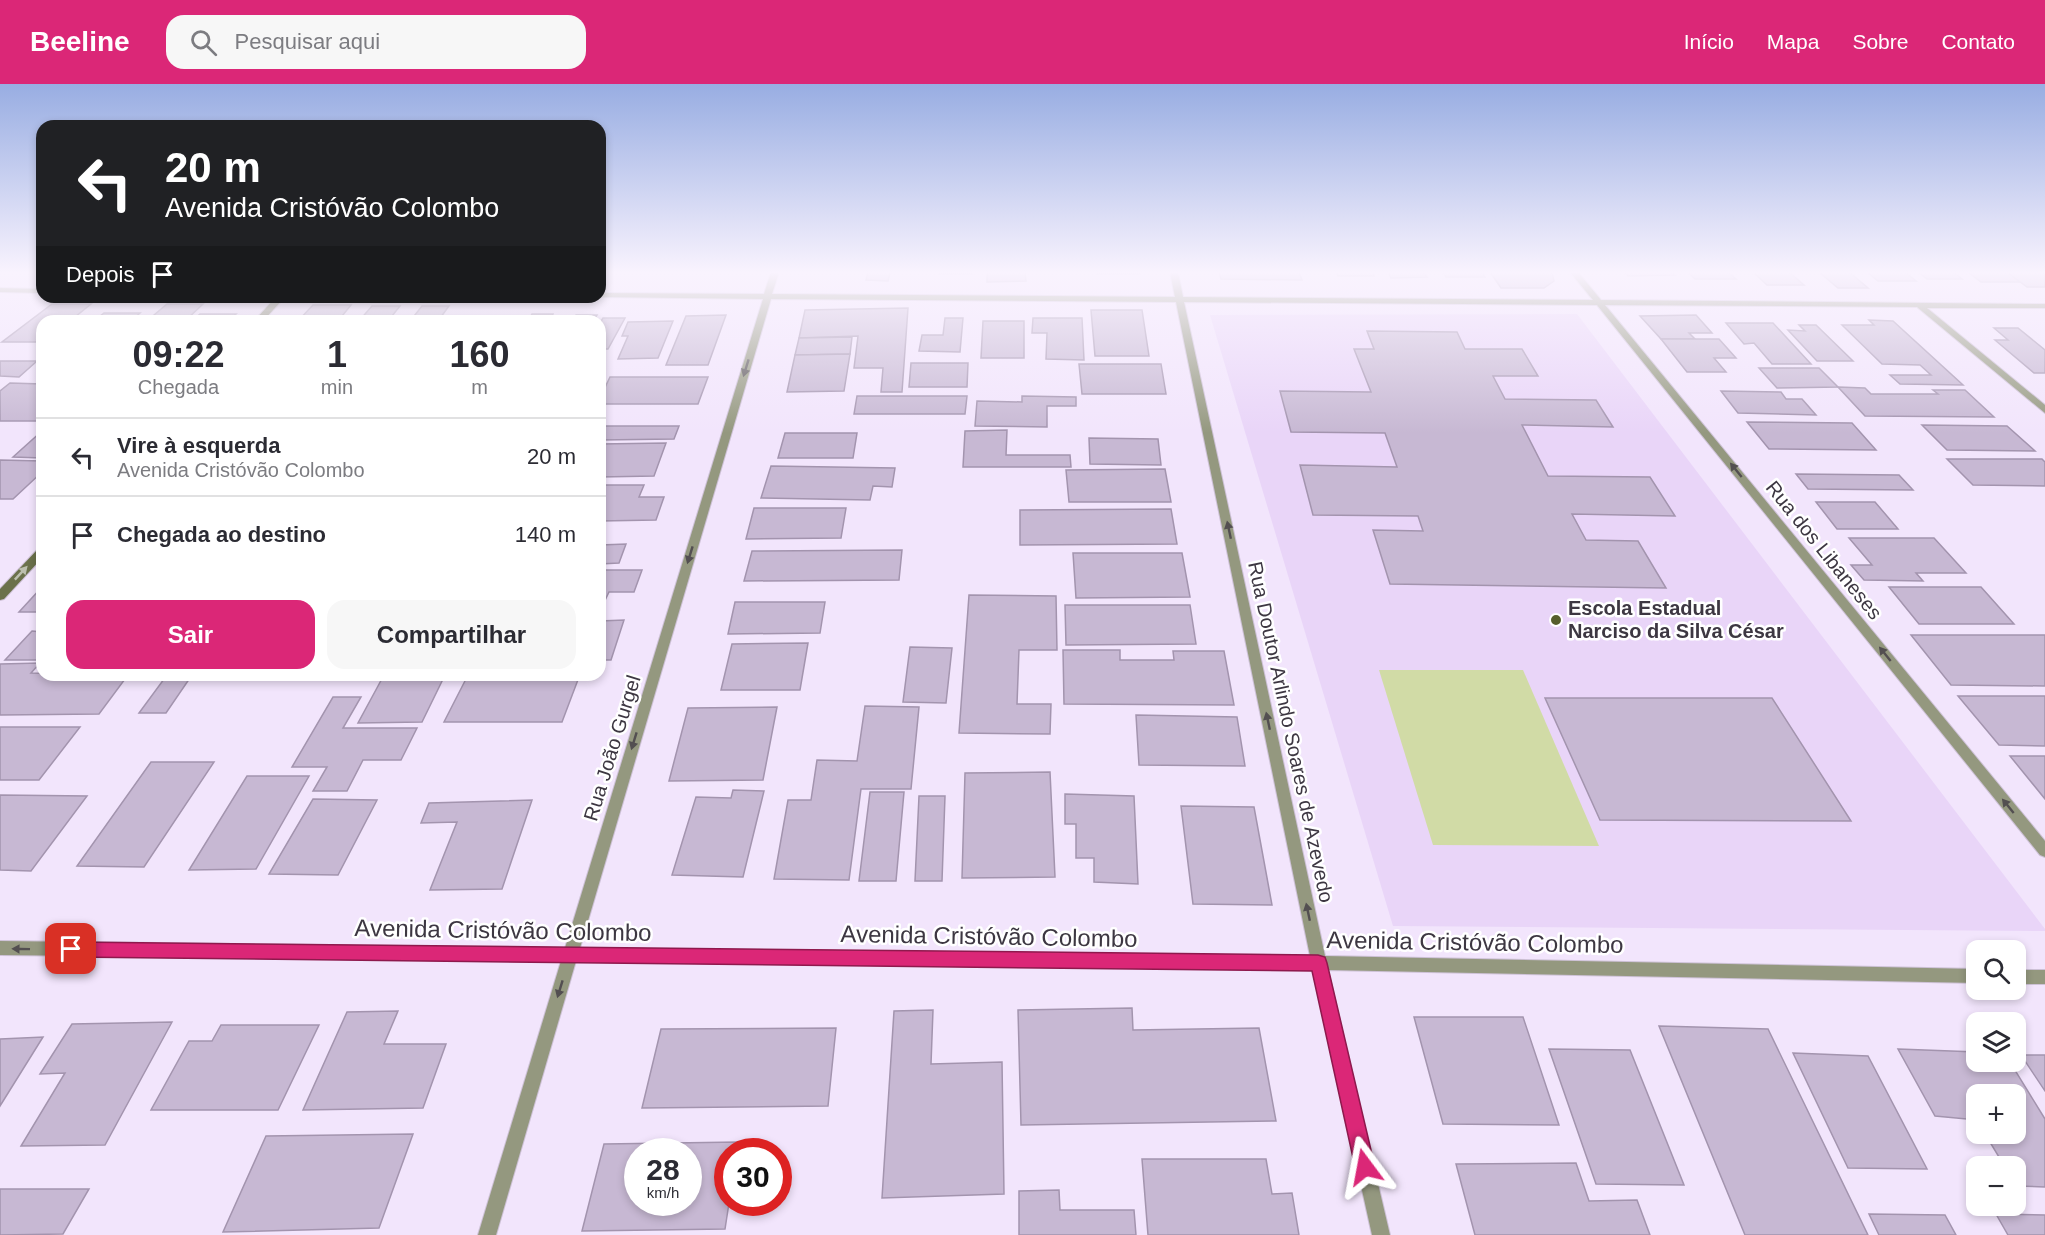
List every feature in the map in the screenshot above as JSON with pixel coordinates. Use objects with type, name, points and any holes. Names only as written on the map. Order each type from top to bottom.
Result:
[{"type":"street","name":"Rua João Gurgel","points":[[487,1235],[758,326]]},
{"type":"street","name":"Rua Doutor Arlindo Soares de Azevedo","points":[[1186,326],[1318,963],[1381,1235]]},
{"type":"street","name":"Rua dos Libaneses","points":[[1618,326],[2045,851]]},
{"type":"street","points":[[1944,326],[2045,410]]},
{"type":"street","points":[[0,596],[36,557]]},
{"type":"street","name":"Avenida Cristóvão Colombo","points":[[0,948],[1318,963],[1966,976]]},
{"type":"street","points":[[2026,977],[2045,977]]},
{"type":"shaded area","name":"Escola Estadual Narciso da Silva César","points":[[1213,326],[1586,326],[2045,931],[1393,926]]},
{"type":"green space","points":[[1379,670],[1523,670],[1599,846],[1433,845]]},
{"type":"building","points":[[23,326],[36,326],[36,342],[2,342]]},
{"type":"building","points":[[606,326],[621,326],[606,349]]},
{"type":"building","points":[[626,326],[671,326],[658,358],[618,359],[628,336],[622,336]]},
{"type":"building","points":[[682,326],[722,326],[708,365],[666,365]]},
{"type":"building","points":[[802,326],[907,326],[902,392],[881,392],[883,368],[854,368],[858,336],[799,338]]},
{"type":"building","points":[[944,326],[962,326],[960,352],[919,351],[922,335],[943,335]]},
{"type":"building","points":[[983,326],[1024,326],[1024,358],[981,358]]},
{"type":"building","points":[[1032,326],[1082,326],[1084,360],[1046,359],[1047,333],[1032,333]]},
{"type":"building","points":[[1092,326],[1144,326],[1149,356],[1095,356]]},
{"type":"building","points":[[1649,326],[1706,326],[1712,333],[1689,333],[1695,339],[1661,339]]},
{"type":"building","points":[[1728,326],[1776,326],[1811,364],[1772,364],[1754,343],[1744,344]]},
{"type":"building","points":[[1800,326],[1817,326],[1853,361],[1817,361],[1788,330],[1805,331]]},
{"type":"building","points":[[1843,326],[1898,326],[1963,385],[1900,384],[1890,375],[1931,375],[1920,365],[1882,364]]},
{"type":"building","points":[[1994,328],[2018,328],[2045,350],[2045,373],[2034,373],[1995,340],[2008,340]]},
{"type":"building","points":[[1367,331],[1457,332],[1465,349],[1522,349],[1538,376],[1493,376],[1505,399],[1596,400],[1613,427],[1522,425],[1548,476],[1650,477],[1675,516],[1572,514],[1586,540],[1638,541],[1666,588],[1390,584],[1373,530],[1423,531],[1418,516],[1313,515],[1300,465],[1397,467],[1385,433],[1291,432],[1280,391],[1371,392],[1354,349],[1374,349]]},
{"type":"building","points":[[852,337],[850,354],[795,355],[799,338]]},
{"type":"building","points":[[1661,339],[1719,339],[1736,358],[1714,358],[1726,372],[1687,372]]},
{"type":"building","points":[[850,354],[844,391],[787,392],[795,355]]},
{"type":"building","points":[[0,361],[36,361],[19,377],[0,376]]},
{"type":"building","points":[[911,363],[968,363],[967,387],[909,387]]},
{"type":"building","points":[[1079,364],[1161,364],[1166,394],[1082,394]]},
{"type":"building","points":[[1759,368],[1819,368],[1838,387],[1777,388]]},
{"type":"building","points":[[610,377],[708,377],[698,404],[606,404],[606,385]]},
{"type":"building","points":[[10,383],[36,384],[36,421],[0,421],[0,391]]},
{"type":"building","points":[[1838,387],[1865,388],[1871,394],[1938,394],[1933,390],[1965,390],[1994,417],[1865,416]]},
{"type":"building","points":[[1721,391],[1781,392],[1786,399],[1802,399],[1816,415],[1738,413]]},
{"type":"building","points":[[857,396],[967,396],[965,414],[854,414]]},
{"type":"building","points":[[1022,396],[1076,397],[1076,406],[1047,406],[1047,427],[975,426],[977,401],[1022,402]]},
{"type":"building","points":[[1747,422],[1852,423],[1876,450],[1769,449]]},
{"type":"building","points":[[1922,425],[2007,426],[2035,451],[1947,450]]},
{"type":"building","points":[[606,426],[679,426],[674,439],[606,440]]},
{"type":"building","points":[[1007,430],[1006,455],[1070,455],[1071,467],[963,467],[965,431]]},
{"type":"building","points":[[785,433],[857,433],[853,458],[778,458]]},
{"type":"building","points":[[36,436],[36,458],[13,457]]},
{"type":"building","points":[[1089,438],[1158,439],[1161,465],[1090,464]]},
{"type":"building","points":[[666,443],[654,476],[606,477],[606,444]]},
{"type":"building","points":[[1947,459],[2042,459],[2045,462],[2045,486],[1973,485]]},
{"type":"building","points":[[0,460],[36,461],[36,478],[13,499],[0,499]]},
{"type":"building","points":[[771,466],[895,468],[892,487],[873,486],[870,500],[761,498]]},
{"type":"building","points":[[1165,469],[1171,502],[1069,502],[1066,470]]},
{"type":"building","points":[[1796,474],[1899,475],[1913,490],[1808,489]]},
{"type":"building","points":[[606,485],[644,485],[639,497],[664,497],[656,520],[606,521]]},
{"type":"building","points":[[1816,502],[1875,502],[1898,529],[1837,529]]},
{"type":"building","points":[[754,508],[846,508],[841,538],[746,539]]},
{"type":"building","points":[[1171,509],[1177,544],[1020,545],[1020,510]]},
{"type":"building","points":[[1849,538],[1934,538],[1966,573],[1916,573],[1923,581],[1864,580],[1851,565],[1872,565]]},
{"type":"building","points":[[626,544],[619,563],[606,564],[606,545]]},
{"type":"building","points":[[902,550],[899,580],[744,581],[752,551]]},
{"type":"building","points":[[1073,553],[1182,553],[1190,597],[1076,598]]},
{"type":"building","points":[[606,570],[642,570],[634,592],[609,592],[606,598]]},
{"type":"building","points":[[1889,587],[1981,587],[2014,624],[1919,624]]},
{"type":"building","points":[[36,594],[36,612],[19,612]]},
{"type":"building","points":[[969,595],[1056,596],[1057,650],[1019,650],[1017,704],[1051,704],[1050,734],[959,733]]},
{"type":"building","points":[[735,602],[825,602],[820,633],[728,634]]},
{"type":"building","points":[[1065,605],[1190,605],[1196,644],[1066,645]]},
{"type":"building","points":[[624,620],[611,660],[606,660],[606,621]]},
{"type":"building","points":[[32,631],[36,631],[36,660],[5,660]]},
{"type":"building","points":[[1911,635],[2045,635],[2045,686],[1951,685]]},
{"type":"building","points":[[808,643],[800,690],[721,690],[732,644]]},
{"type":"building","points":[[910,647],[952,648],[946,703],[903,702]]},
{"type":"building","points":[[1063,650],[1120,650],[1120,660],[1174,660],[1173,651],[1224,651],[1234,705],[1064,704]]},
{"type":"building","points":[[36,663],[36,667],[31,673],[36,673],[36,681],[124,681],[99,714],[0,715],[0,664]]},
{"type":"building","points":[[163,681],[188,681],[166,713],[139,713]]},
{"type":"building","points":[[381,681],[442,681],[422,722],[358,723]]},
{"type":"building","points":[[465,681],[577,681],[562,722],[444,722]]},
{"type":"building","points":[[1958,696],[2045,696],[2045,746],[1999,745]]},
{"type":"building","points":[[333,697],[361,697],[343,728],[417,728],[401,760],[363,760],[347,791],[313,791],[327,767],[292,767]]},
{"type":"building","points":[[1545,698],[1772,698],[1851,821],[1600,820]]},
{"type":"building","points":[[865,706],[919,707],[911,789],[861,789],[849,880],[774,879],[788,800],[811,800],[817,760],[857,761]]},
{"type":"building","points":[[777,707],[763,780],[669,781],[688,708]]},
{"type":"building","points":[[1136,715],[1237,717],[1245,766],[1139,765]]},
{"type":"building","points":[[0,727],[80,727],[39,780],[0,780]]},
{"type":"building","points":[[2010,756],[2045,756],[2045,799]]},
{"type":"building","points":[[151,762],[214,762],[144,867],[77,866]]},
{"type":"building","points":[[1050,772],[1055,877],[962,878],[965,773]]},
{"type":"building","points":[[247,776],[309,776],[256,869],[189,870]]},
{"type":"building","points":[[733,790],[764,791],[743,877],[672,875],[696,797],[731,798]]},
{"type":"building","points":[[870,792],[904,792],[896,881],[859,881]]},
{"type":"building","points":[[1065,794],[1134,796],[1138,884],[1094,882],[1094,858],[1076,858],[1076,824],[1065,824]]},
{"type":"building","points":[[0,795],[87,796],[31,871],[0,870]]},
{"type":"building","points":[[919,796],[945,796],[942,881],[915,881]]},
{"type":"building","points":[[313,799],[377,800],[338,875],[269,874]]},
{"type":"building","points":[[532,800],[502,889],[430,890],[457,822],[421,823],[429,803]]},
{"type":"building","points":[[1181,806],[1254,807],[1272,905],[1193,904]]},
{"type":"building","points":[[1132,1008],[1133,1030],[1259,1028],[1276,1121],[1021,1125],[1018,1010]]},
{"type":"building","points":[[933,1010],[931,1064],[1002,1062],[1004,1194],[882,1198],[894,1011]]},
{"type":"building","points":[[398,1011],[384,1044],[446,1044],[423,1108],[303,1110],[347,1012]]},
{"type":"building","points":[[1414,1017],[1523,1017],[1559,1125],[1443,1124]]},
{"type":"building","points":[[172,1022],[105,1145],[21,1146],[65,1073],[40,1074],[72,1024]]},
{"type":"building","points":[[221,1025],[319,1025],[278,1110],[151,1110],[189,1041],[212,1041]]},
{"type":"building","points":[[1659,1026],[1768,1029],[1868,1235],[1745,1235]]},
{"type":"building","points":[[836,1028],[828,1106],[642,1108],[661,1029]]},
{"type":"building","points":[[43,1037],[0,1106],[0,1039]]},
{"type":"building","points":[[1549,1049],[1630,1050],[1684,1185],[1596,1184]]},
{"type":"building","points":[[1898,1049],[1966,1052],[1966,1072],[2016,1072],[2024,1084],[1966,1084],[1966,1119],[1935,1116]]},
{"type":"building","points":[[1793,1053],[1868,1056],[1927,1169],[1848,1168]]},
{"type":"building","points":[[2026,1055],[2045,1055],[2045,1091],[2026,1062]]},
{"type":"building","points":[[2026,1088],[2045,1119],[2045,1187],[2026,1186],[2026,1156],[1998,1156],[1991,1144],[2026,1144]]},
{"type":"building","points":[[413,1134],[379,1228],[223,1232],[266,1136]]},
{"type":"building","points":[[714,1142],[714,1216],[727,1216],[725,1229],[582,1231],[604,1144],[624,1144],[624,1216],[702,1216],[702,1143]]},
{"type":"building","points":[[1142,1159],[1266,1159],[1272,1194],[1292,1193],[1299,1235],[1148,1235]]},
{"type":"building","points":[[1576,1163],[1589,1201],[1637,1200],[1650,1235],[1475,1235],[1456,1164]]},
{"type":"building","points":[[0,1189],[89,1189],[63,1234],[0,1235]]},
{"type":"building","points":[[1059,1190],[1060,1210],[1134,1210],[1136,1235],[1019,1235],[1019,1191]]},
{"type":"building","points":[[1869,1214],[1945,1215],[1956,1235],[1879,1235]]},
{"type":"building","points":[[2045,1215],[2045,1235],[2008,1235],[1997,1216]]},
{"type":"place","name":"Escola Estadual Narciso da Silva César","points":[[1556,620]]},
{"type":"route","points":[[71,949],[1318,963],[1365,1167]]}]
